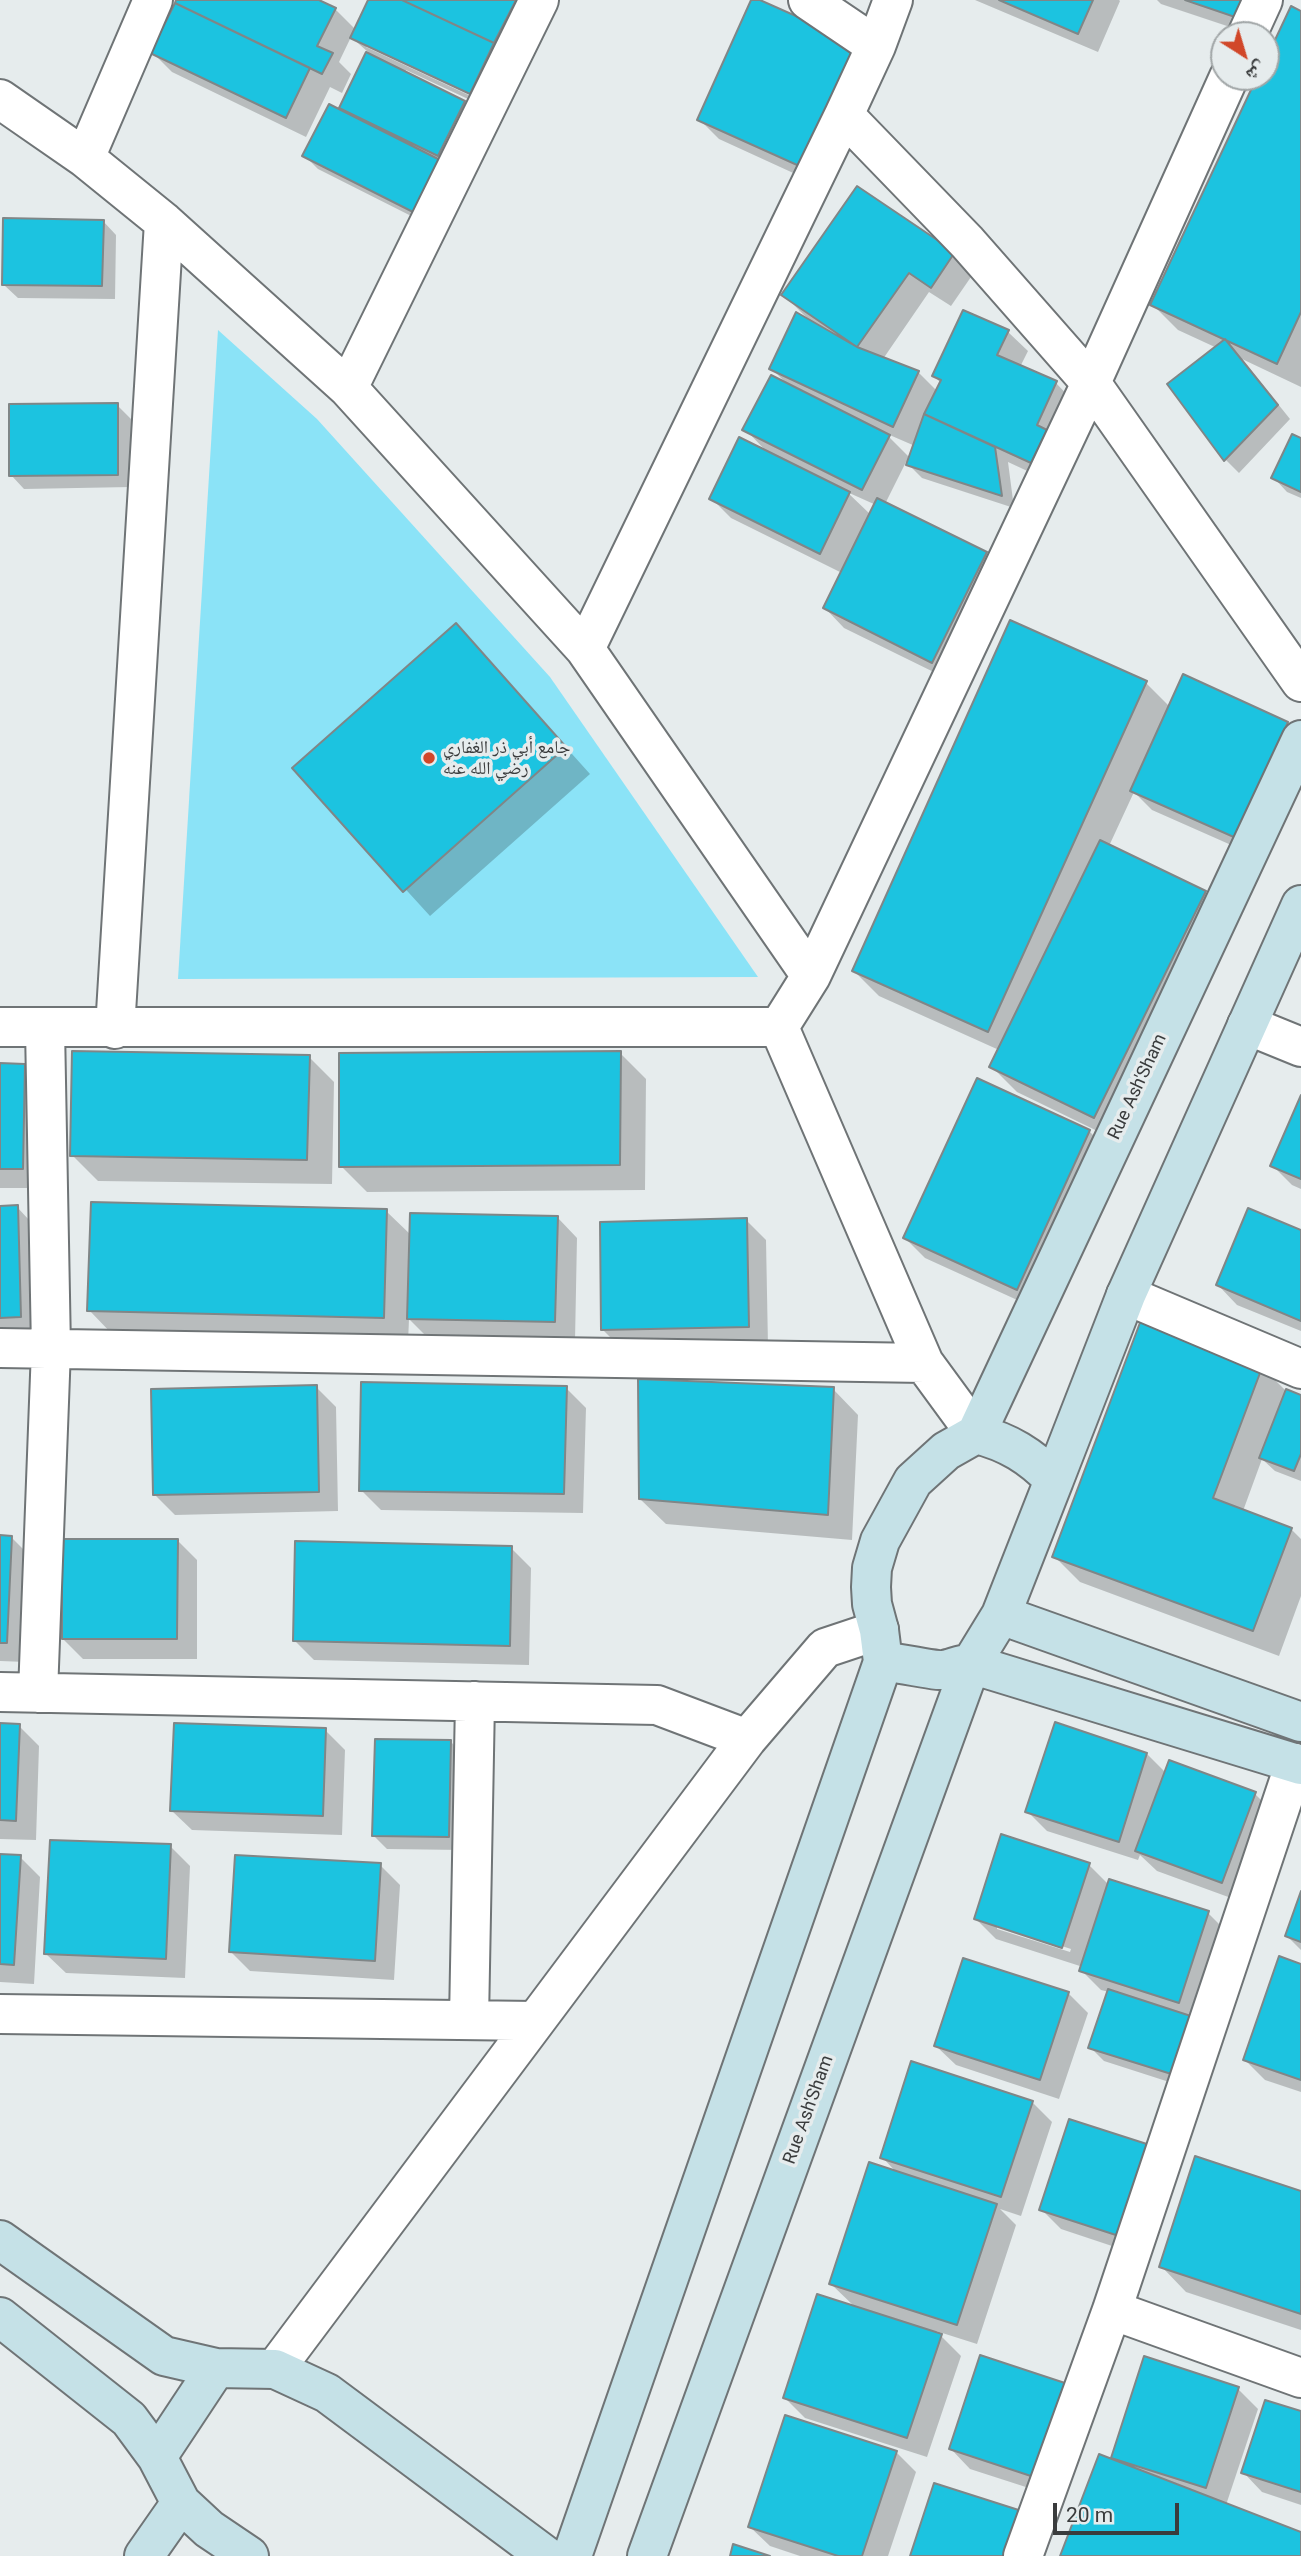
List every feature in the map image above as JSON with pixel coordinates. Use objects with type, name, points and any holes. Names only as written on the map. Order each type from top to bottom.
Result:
[{"type":"main road","name":"Rue Ash'Sham","points":[[976,1434],[1301,740]]},
{"type":"main road","points":[[572,2556],[881,1646],[872,1604],[872,1568],[880,1541],[913,1481],[946,1451],[976,1434],[999,1439],[1019,1450],[1054,1480],[1126,1295],[1301,905]]},
{"type":"main road","name":"Rue Ash'Sham","points":[[647,2556],[971,1664],[1001,1615],[1054,1480]]},
{"type":"main road","points":[[1001,1615],[1301,1722]]},
{"type":"main road","points":[[881,1646],[920,1665],[941,1670],[971,1664],[1298,1764]]},
{"type":"main road","points":[[0,2240],[164,2356],[216,2368],[275,2369],[327,2393],[546,2556]]},
{"type":"main road","points":[[0,2318],[129,2419],[157,2457],[181,2503],[209,2529],[249,2556]]},
{"type":"main road","points":[[157,2457],[216,2368]]},
{"type":"main road","points":[[144,2556],[181,2503]]},
{"type":"street","points":[[85,158],[153,0]]},
{"type":"street","points":[[348,388],[539,0]]},
{"type":"street","points":[[808,0],[876,46]]},
{"type":"street","points":[[584,649],[844,115],[876,46],[893,0]]},
{"type":"street","points":[[1253,21],[1263,0]]},
{"type":"street","points":[[779,1027],[811,976],[1091,383],[1222,91]]},
{"type":"street","points":[[0,99],[85,158],[164,222],[348,388],[584,649],[811,976]]},
{"type":"street","points":[[844,115],[967,242],[1091,383],[1301,682]]},
{"type":"street","points":[[115,1029],[164,222]]},
{"type":"street","points":[[1247,1025],[1301,1047]]},
{"type":"street","points":[[0,1027],[779,1027]]},
{"type":"street","points":[[779,1027],[924,1363],[976,1434]]},
{"type":"street","points":[[38,1693],[51,1349],[45,1028]]},
{"type":"street","points":[[1126,1295],[1301,1370]]},
{"type":"street","points":[[0,1348],[924,1363]]},
{"type":"street","points":[[275,2369],[747,1739],[825,1648],[881,1646]]},
{"type":"street","points":[[0,1692],[657,1705],[747,1739]]},
{"type":"street","points":[[468,2020],[475,1701]]},
{"type":"street","points":[[1023,2556],[1112,2310],[1298,1764]]},
{"type":"street","points":[[0,2014],[535,2021]]},
{"type":"street","points":[[1112,2310],[1301,2378]]},
{"type":"shaded area","points":[[218,330],[317,419],[550,677],[758,977],[178,979]]},
{"type":"building","points":[[176,0],[319,0],[336,8],[317,46],[333,53],[322,74],[175,3]]},
{"type":"building","points":[[368,0],[402,0],[494,43],[470,94],[350,38]]},
{"type":"building","points":[[402,0],[516,0],[494,43]]},
{"type":"building","points":[[751,0],[760,0],[861,45],[806,169],[697,120]]},
{"type":"building","points":[[999,0],[1093,0],[1078,34]]},
{"type":"building","points":[[1185,0],[1242,0],[1235,17]]},
{"type":"building","points":[[175,3],[310,68],[286,118],[150,53]]},
{"type":"building","points":[[1291,6],[1301,11],[1301,312],[1277,364],[1150,305],[1250,91],[1280,91],[1280,29]]},
{"type":"building","points":[[366,52],[465,101],[438,156],[339,108]]},
{"type":"building","points":[[329,104],[448,164],[421,216],[302,156]]},
{"type":"building","points":[[857,186],[955,252],[931,288],[909,273],[857,347],[781,295]]},
{"type":"building","points":[[3,218],[104,220],[102,286],[2,285]]},
{"type":"building","points":[[963,310],[1009,330],[997,355],[1057,381],[1037,425],[1047,430],[1031,463],[924,414],[941,380],[932,376]]},
{"type":"building","points":[[796,312],[857,347],[919,371],[893,427],[769,369]]},
{"type":"building","points":[[1225,339],[1278,405],[1224,461],[1167,384]]},
{"type":"building","points":[[771,375],[890,435],[862,490],[742,430]]},
{"type":"building","points":[[118,403],[118,475],[9,476],[9,404]]},
{"type":"building","points":[[924,414],[995,447],[1002,496],[906,465]]},
{"type":"building","points":[[1292,434],[1301,438],[1301,492],[1271,478]]},
{"type":"building","points":[[739,437],[850,492],[820,554],[709,499]]},
{"type":"building","points":[[877,498],[987,552],[932,663],[823,608]]},
{"type":"building","points":[[1010,620],[1147,681],[988,1032],[852,971]]},
{"type":"building","name":"جامع أبي ذر الغفاري رضي الله عنه","points":[[456,623],[566,747],[403,892],[292,768]]},
{"type":"building","points":[[1183,674],[1288,722],[1236,838],[1130,791]]},
{"type":"building","points":[[1100,840],[1206,891],[1094,1118],[989,1067]]},
{"type":"building","points":[[72,1051],[310,1055],[307,1160],[70,1156]]},
{"type":"building","points":[[621,1051],[620,1165],[339,1167],[339,1053]]},
{"type":"building","points":[[0,1063],[25,1064],[23,1169],[0,1169]]},
{"type":"building","points":[[977,1078],[1090,1130],[1017,1290],[903,1238]]},
{"type":"building","points":[[1301,1095],[1301,1179],[1270,1166]]},
{"type":"building","points":[[91,1202],[387,1209],[384,1318],[87,1311]]},
{"type":"building","points":[[18,1205],[21,1317],[0,1318],[0,1206]]},
{"type":"building","points":[[1248,1208],[1301,1230],[1301,1321],[1216,1285]]},
{"type":"building","points":[[410,1213],[558,1216],[555,1322],[407,1319]]},
{"type":"building","points":[[747,1218],[749,1327],[601,1330],[600,1222]]},
{"type":"building","points":[[1141,1320],[1263,1365],[1213,1498],[1292,1528],[1253,1631],[1052,1557]]},
{"type":"building","points":[[638,1379],[834,1387],[828,1515],[639,1499]]},
{"type":"building","points":[[361,1382],[567,1386],[564,1494],[359,1491]]},
{"type":"building","points":[[317,1385],[319,1492],[153,1495],[151,1389]]},
{"type":"building","points":[[1286,1389],[1301,1395],[1301,1454],[1294,1471],[1259,1458]]},
{"type":"building","points":[[0,1535],[12,1536],[7,1643],[0,1643]]},
{"type":"building","points":[[62,1539],[178,1539],[177,1639],[62,1639]]},
{"type":"building","points":[[295,1541],[512,1546],[510,1646],[293,1641]]},
{"type":"building","points":[[1055,1722],[1147,1753],[1119,1842],[1025,1812]]},
{"type":"building","points":[[0,1723],[20,1724],[16,1821],[0,1820]]},
{"type":"building","points":[[174,1723],[326,1728],[323,1816],[170,1811]]},
{"type":"building","points":[[375,1739],[451,1740],[449,1837],[372,1836]]},
{"type":"building","points":[[1169,1760],[1256,1792],[1222,1883],[1135,1851]]},
{"type":"building","points":[[1001,1834],[1090,1863],[1062,1948],[974,1919]]},
{"type":"building","points":[[50,1840],[171,1844],[166,1959],[44,1954]]},
{"type":"building","points":[[0,1854],[21,1855],[14,1965],[0,1964]]},
{"type":"building","points":[[235,1855],[381,1863],[375,1961],[229,1952]]},
{"type":"building","points":[[1109,1879],[1209,1911],[1179,2003],[1079,1971]]},
{"type":"building","points":[[1301,1891],[1301,1942],[1285,1936]]},
{"type":"building","points":[[1279,1956],[1301,1964],[1301,2080],[1243,2060]]},
{"type":"building","points":[[963,1958],[1069,1992],[1040,2080],[934,2046]]},
{"type":"building","points":[[1108,1989],[1200,2019],[1181,2077],[1088,2048]]},
{"type":"building","points":[[911,2061],[1033,2101],[1001,2197],[880,2158]]},
{"type":"building","points":[[1069,2119],[1153,2146],[1122,2237],[1039,2210]]},
{"type":"building","points":[[1195,2156],[1301,2191],[1301,2314],[1159,2267]]},
{"type":"building","points":[[869,2162],[997,2204],[957,2325],[829,2284]]},
{"type":"building","points":[[817,2294],[942,2334],[907,2438],[783,2398]]},
{"type":"building","points":[[980,2355],[1074,2386],[1043,2480],[949,2449]]},
{"type":"building","points":[[1144,2356],[1239,2387],[1206,2488],[1111,2458]]},
{"type":"building","points":[[1265,2400],[1301,2411],[1301,2492],[1241,2473]]},
{"type":"building","points":[[785,2415],[897,2451],[862,2556],[838,2556],[748,2527]]},
{"type":"building","points":[[1099,2454],[1301,2532],[1301,2556],[1060,2556]]},
{"type":"building","points":[[934,2483],[1028,2513],[1014,2556],[910,2556]]},
{"type":"building","points":[[733,2544],[770,2556],[730,2556]]},
{"type":"place","name":"جامع أبي ذر الغفاري رضي الله عنه","points":[[429,758]]}]
